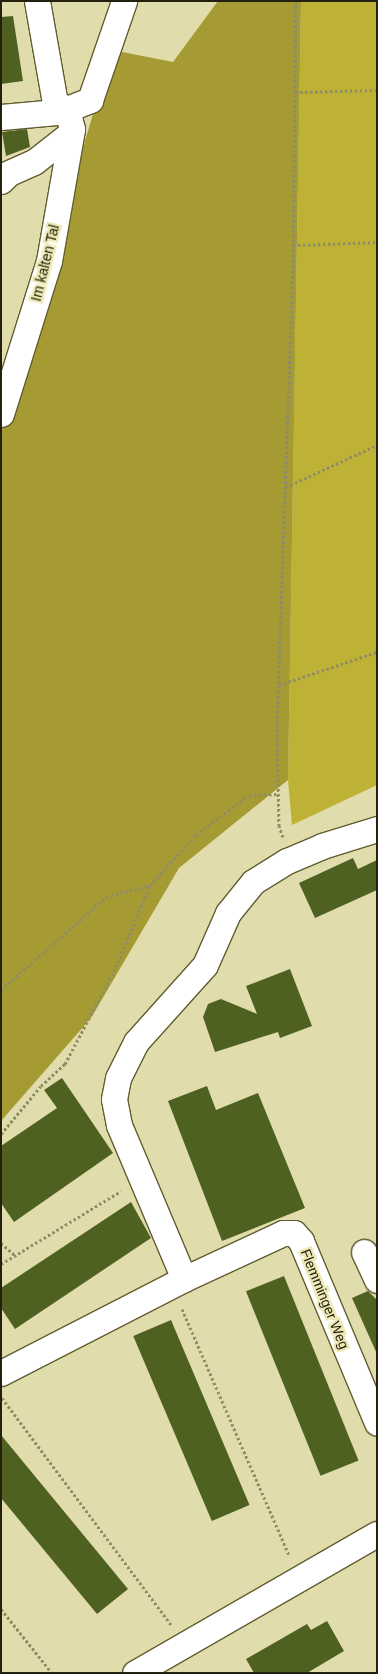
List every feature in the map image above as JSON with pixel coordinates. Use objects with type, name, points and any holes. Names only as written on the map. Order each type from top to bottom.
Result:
[{"type":"street","points":[[37,1],[56,103],[69,118]]},
{"type":"street","points":[[1,181],[9,173],[34,162],[69,118],[90,100],[124,1]]},
{"type":"street","points":[[1,117],[69,118]]},
{"type":"street","name":"Im kalten Tal","points":[[1,414],[49,262],[69,118]]},
{"type":"street","points":[[178,1282],[119,1125],[114,1099],[118,1078],[136,1042],[204,965],[228,913],[253,882],[292,859],[338,840],[377,829]]},
{"type":"street","name":"Flemminger Weg","points":[[1,1373],[178,1282],[282,1234],[294,1233],[301,1241],[377,1424]]},
{"type":"street","points":[[364,1252],[377,1280]]},
{"type":"street","points":[[135,1673],[377,1534]]},
{"type":"path","points":[[292,859],[278,826],[278,794],[279,685],[293,245],[296,1]]},
{"type":"path","points":[[295,92],[377,90]]},
{"type":"path","points":[[293,245],[377,242]]},
{"type":"path","points":[[286,487],[377,445]]},
{"type":"path","points":[[279,685],[377,652]]},
{"type":"path","points":[[1,1134],[41,1086],[65,1064],[116,967],[150,885],[196,835],[248,795],[278,794]]},
{"type":"path","points":[[1,990],[106,896],[150,885]]},
{"type":"path","points":[[1,1264],[140,1180]]},
{"type":"path","points":[[1,1243],[15,1255]]},
{"type":"path","points":[[178,1282],[256,1483],[302,1577]]},
{"type":"path","points":[[1,1397],[183,1645]]},
{"type":"path","points":[[1,1609],[52,1673]]},
{"type":"shaded area","points":[[218,1],[301,1],[288,780],[179,868],[91,1018],[1,1121],[1,424],[112,50],[173,62]]},
{"type":"shaded area","points":[[301,1],[377,1],[377,785],[292,825],[288,780]]},
{"type":"building","points":[[13,16],[23,81],[1,84],[1,17]]},
{"type":"building","points":[[27,129],[30,147],[6,156],[2,132]]},
{"type":"building","points":[[353,858],[358,869],[377,860],[377,890],[315,918],[299,883]]},
{"type":"building","points":[[290,969],[312,1026],[280,1038],[278,1032],[215,1052],[203,1017],[208,1004],[221,999],[257,1014],[246,986]]},
{"type":"building","points":[[62,1078],[113,1153],[14,1222],[1,1203],[1,1146],[57,1108],[44,1090]]},
{"type":"building","points":[[207,1086],[216,1110],[258,1093],[305,1208],[222,1241],[168,1101]]},
{"type":"building","points":[[131,1202],[151,1238],[15,1329],[1,1308],[1,1288]]},
{"type":"building","points":[[284,1276],[359,1461],[321,1476],[246,1291]]},
{"type":"building","points":[[368,1291],[377,1300],[377,1354],[352,1298]]},
{"type":"building","points":[[171,1320],[250,1505],[212,1521],[133,1336]]},
{"type":"building","points":[[1,1435],[128,1589],[97,1614],[1,1498]]},
{"type":"building","points":[[327,1621],[344,1651],[307,1673],[254,1673],[246,1659],[307,1624],[311,1630]]}]
